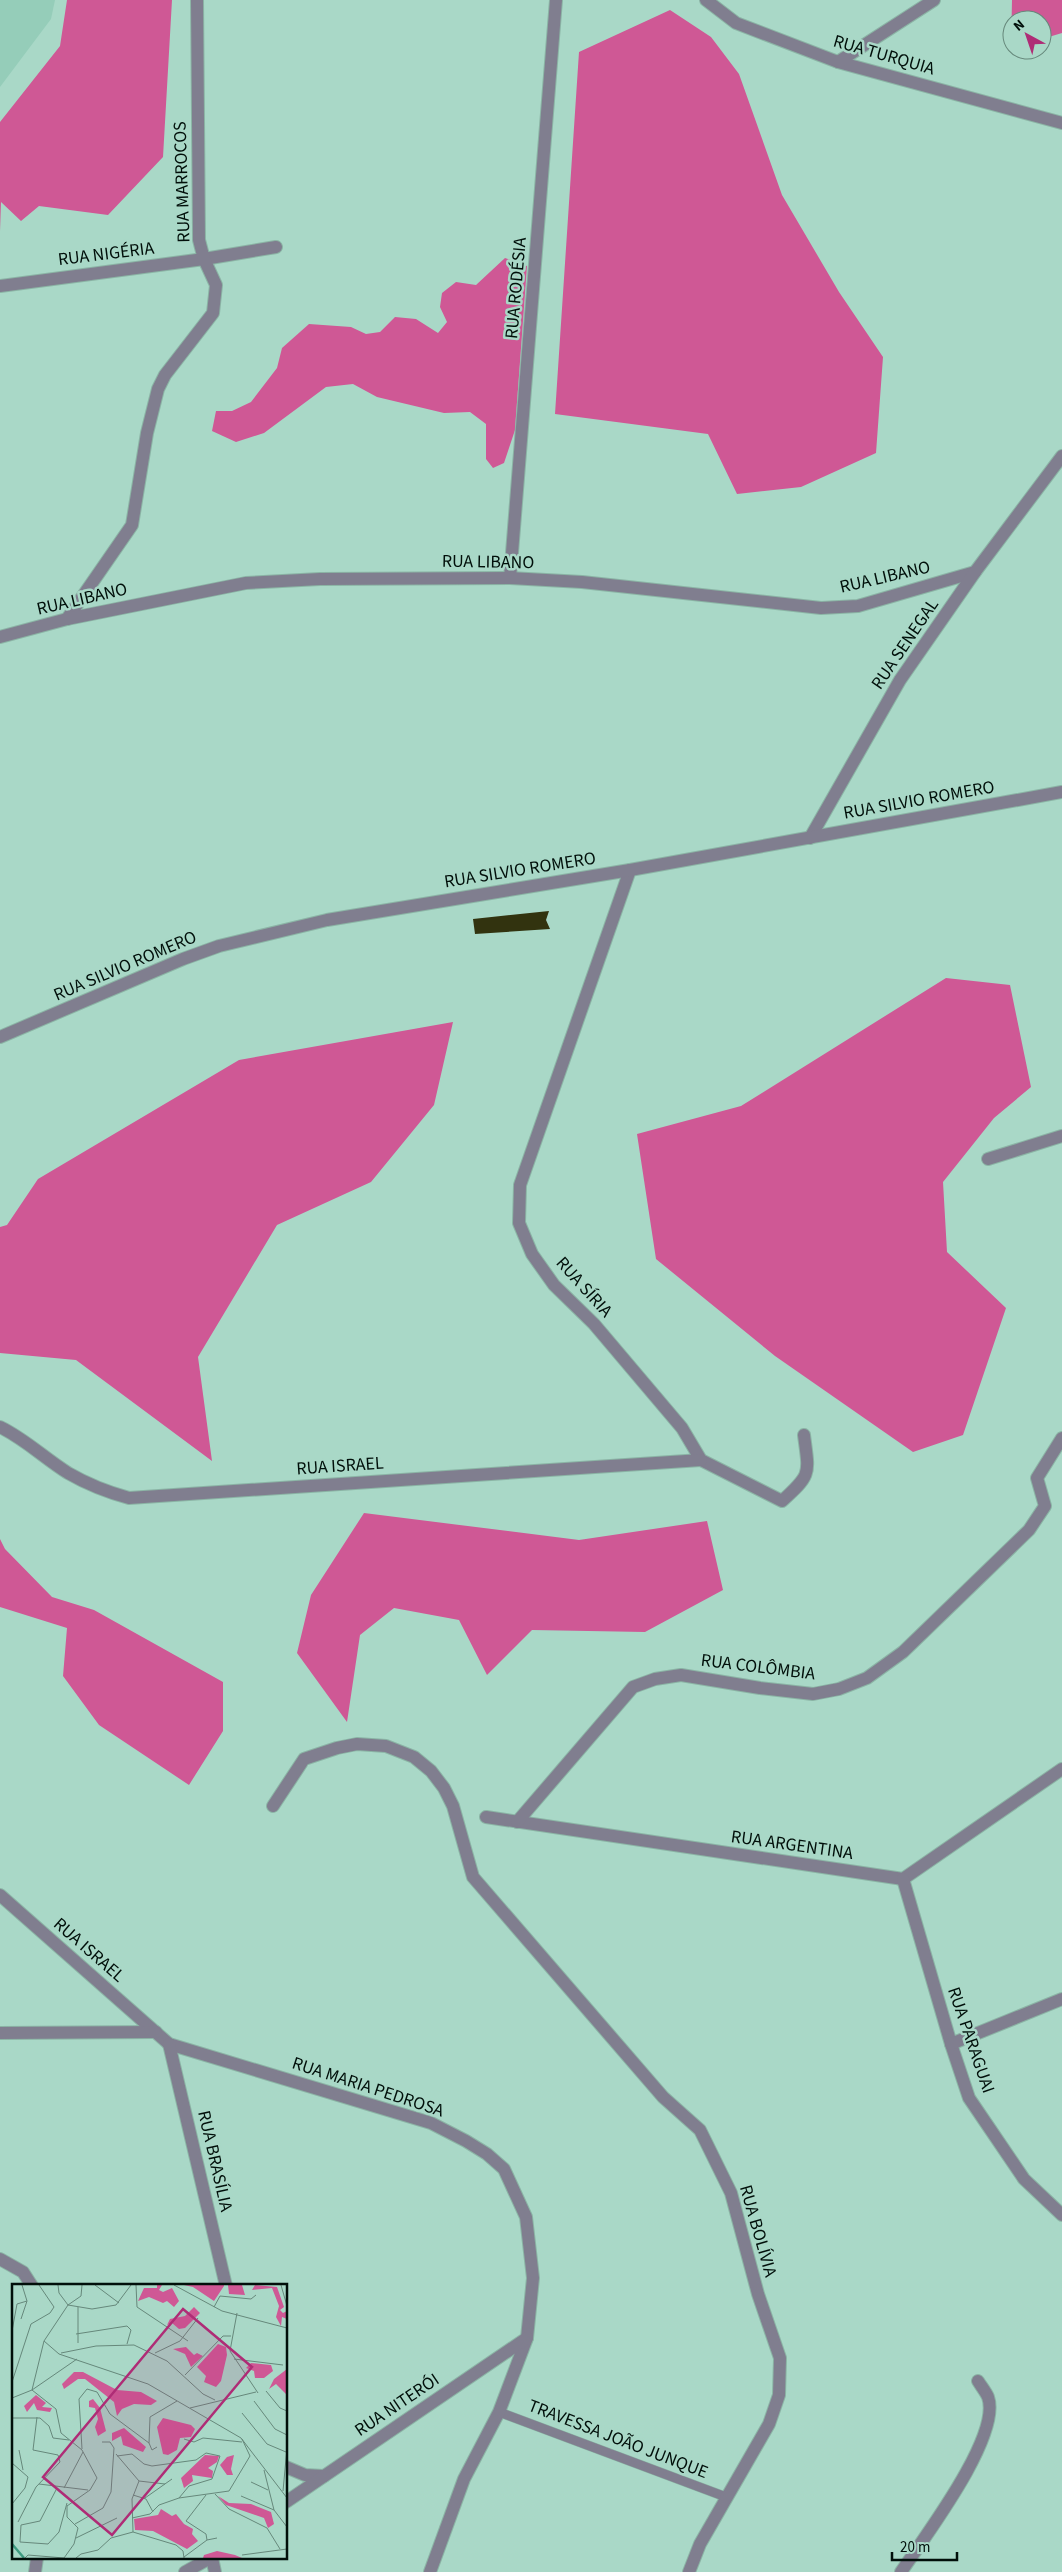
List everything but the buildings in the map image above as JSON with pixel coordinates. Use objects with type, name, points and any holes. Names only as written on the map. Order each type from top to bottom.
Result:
[{"type":"street","name":"RUA MARROCOS","points":[[67,619],[132,525],[147,432],[158,389],[165,375],[214,313],[216,285],[204,259],[199,240],[197,0]]},
{"type":"street","name":"RUA RODÉSIA","points":[[510,578],[556,0]]},
{"type":"street","name":"RUA TURQUIA","points":[[706,0],[736,23],[838,62],[1062,123]]},
{"type":"street","points":[[838,62],[934,0]]},
{"type":"street","name":"RUA NIGÉRIA","points":[[0,286],[204,259],[276,247]]},
{"type":"street","name":"RUA SENEGAL","points":[[810,838],[900,680],[975,572],[1062,456]]},
{"type":"street","name":"RUA LIBANO","points":[[0,637],[67,619],[246,583],[320,579],[510,578],[582,582],[821,608],[858,606],[975,572]]},
{"type":"street","name":"RUA SILVIO ROMERO","points":[[0,1037],[220,946],[327,920],[630,870],[1062,792]]},
{"type":"street","name":"RUA SÍRIA","points":[[630,870],[520,1185],[519,1223],[532,1254],[554,1285],[594,1324],[682,1428],[701,1460]]},
{"type":"street","points":[[988,1158],[1062,1136]]},
{"type":"street","name":"RUA ISRAEL","points":[[0,1426],[22,1437],[69,1473],[99,1489],[129,1498],[701,1460]]},
{"type":"street","points":[[701,1460],[782,1501],[804,1480],[808,1464],[804,1435]]},
{"type":"street","name":"RUA COLÔMBIA","points":[[517,1822],[633,1687],[655,1679],[681,1675],[760,1688],[813,1694],[839,1689],[867,1678],[903,1652],[1029,1530],[1045,1506],[1037,1478],[1062,1438]]},
{"type":"street","name":"RUA BOLÍVIA","points":[[273,1806],[304,1759],[337,1748],[358,1744],[386,1746],[414,1757],[431,1771],[444,1788],[456,1814],[472,1877],[664,2097],[700,2130],[731,2193],[758,2294],[780,2358],[779,2395],[769,2424],[700,2544],[689,2572]]},
{"type":"street","points":[[903,1879],[1062,1769]]},
{"type":"street","name":"RUA ARGENTINA","points":[[486,1817],[903,1879]]},
{"type":"street","name":"RUA PARAGUAI","points":[[903,1879],[951,2044],[970,2098],[1024,2179],[1062,2216]]},
{"type":"street","name":"RUA ISRAEL","points":[[0,1895],[156,2032]]},
{"type":"street","points":[[951,2044],[1062,1999]]},
{"type":"street","points":[[0,2033],[156,2032]]},
{"type":"street","name":"RUA MARIA PEDROSA","points":[[156,2032],[169,2044],[431,2124],[487,2154],[504,2169],[526,2217],[533,2278],[527,2338],[499,2412],[464,2479],[430,2572]]},
{"type":"street","name":"RUA BRASÍLIA","points":[[169,2044],[226,2284]]},
{"type":"street","points":[[0,2258],[23,2272],[31,2284]]},
{"type":"street","name":"RUA NITERÓI","points":[[288,2501],[527,2338]]},
{"type":"street","points":[[901,2572],[926,2539],[983,2439],[988,2417],[988,2398],[978,2381]]},
{"type":"street","points":[[288,2468],[305,2475],[324,2476]]},
{"type":"street","points":[[185,2572],[207,2560]]},
{"type":"lane","name":"TRAVESSA JOÃO JUNQUE","points":[[499,2412],[726,2497]]},
{"type":"shaded area","points":[[0,0],[55,0],[51,19],[0,87]]},
{"type":"shaded area","points":[[67,0],[172,0],[163,157],[108,215],[39,206],[21,221],[1,202],[0,231],[0,122],[60,46]]},
{"type":"shaded area","points":[[1012,0],[1062,0],[1062,33],[1052,36],[1052,10],[1012,10]]},
{"type":"shaded area","points":[[670,10],[711,37],[739,74],[782,195],[839,292],[883,357],[876,453],[801,487],[737,494],[708,434],[555,414],[579,52]]},
{"type":"shaded area","points":[[505,258],[527,266],[515,430],[504,463],[493,468],[486,459],[486,424],[470,412],[444,413],[377,397],[353,384],[326,387],[264,433],[236,442],[212,431],[216,411],[232,411],[251,402],[277,368],[282,348],[309,324],[351,327],[366,334],[380,332],[395,317],[416,319],[438,333],[447,322],[440,307],[442,293],[456,282],[476,285]]},
{"type":"shaded area","points":[[946,978],[1010,985],[1031,1087],[994,1118],[943,1182],[947,1252],[1006,1308],[963,1435],[913,1452],[775,1356],[656,1259],[637,1134],[741,1106]]},
{"type":"shaded area","points":[[453,1022],[434,1105],[371,1182],[277,1225],[198,1357],[212,1461],[76,1360],[0,1353],[0,1227],[7,1225],[38,1179],[239,1060]]},
{"type":"shaded area","points":[[364,1513],[579,1540],[707,1521],[723,1590],[645,1632],[532,1630],[487,1675],[459,1620],[394,1608],[360,1635],[347,1722],[297,1653],[311,1595]]},
{"type":"shaded area","points":[[0,1539],[5,1549],[52,1597],[94,1610],[223,1682],[223,1731],[189,1785],[99,1725],[63,1676],[67,1628],[0,1607]]}]
